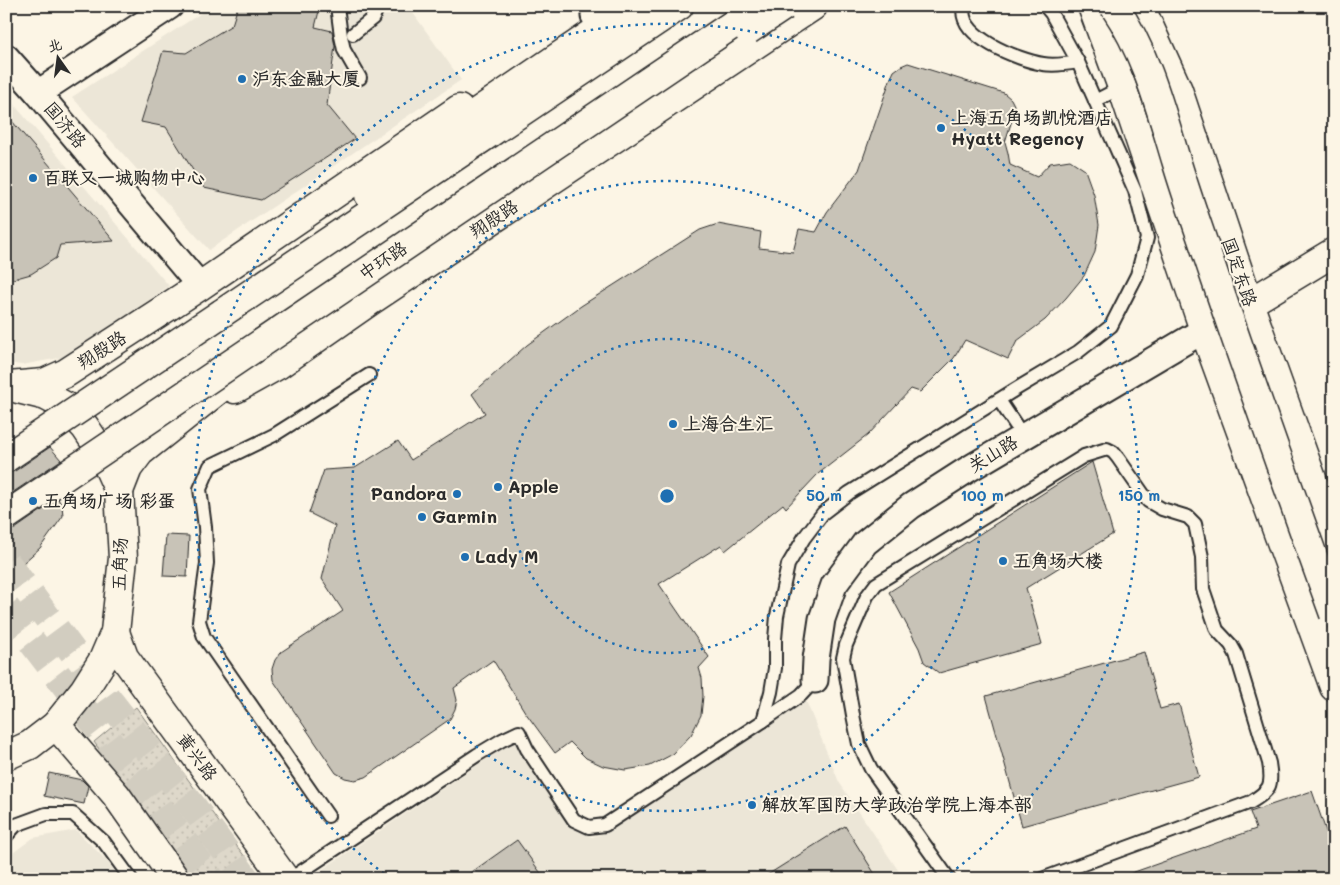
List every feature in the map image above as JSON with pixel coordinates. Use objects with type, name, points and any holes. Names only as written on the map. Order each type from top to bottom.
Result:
[{"type":"main road","points":[[222,313],[446,134],[633,6]]},
{"type":"main road","points":[[6,458],[679,6]]},
{"type":"main road","name":"中环路","points":[[6,516],[760,6]]},
{"type":"main road","name":"翔殷路","points":[[119,491],[128,468],[140,452],[268,351],[432,234],[772,6]]},
{"type":"main road","points":[[249,352],[505,194],[784,6]]},
{"type":"main road","name":"翔殷路","points":[[171,426],[278,364],[813,6]]},
{"type":"main road","points":[[1092,6],[1122,87],[1204,330],[1334,687]]},
{"type":"main road","points":[[1114,6],[1125,21],[1155,90],[1239,351],[1334,614]]},
{"type":"main road","name":"国定东路","points":[[1140,6],[1178,90],[1249,303],[1334,540]]},
{"type":"main road","name":"翔殷路","points":[[8,386],[44,383],[66,373],[200,286],[599,10]]},
{"type":"main road","points":[[1204,330],[1334,252]]},
{"type":"main road","name":"五角场","points":[[6,756],[30,745],[56,725],[84,690],[103,660],[115,632],[123,558],[119,491],[101,451],[84,427],[65,406],[46,396],[8,386]]},
{"type":"main road","name":"黄兴路","points":[[115,632],[124,657],[285,879]]},
{"type":"main road","points":[[56,725],[116,795],[175,879]]},
{"type":"street","points":[[38,93],[170,6]]},
{"type":"street","name":"国济路","points":[[6,57],[200,286]]},
{"type":"street","name":"关山路","points":[[815,680],[822,619],[834,585],[865,543],[911,506],[967,470],[1204,330]]},
{"type":"lane","points":[[337,6],[340,36],[344,50],[360,78]]},
{"type":"lane","points":[[353,34],[372,18],[378,6]]},
{"type":"lane","points":[[964,6],[962,12],[969,29],[1004,52],[1024,60],[1044,64],[1078,62]]},
{"type":"lane","points":[[763,721],[775,668],[777,616],[788,565],[804,538],[823,513],[849,493],[1078,352],[1111,326],[1138,275],[1147,238],[1135,191],[1078,62],[1051,13],[1045,6]]},
{"type":"lane","points":[[1095,101],[1122,87]]},
{"type":"lane","points":[[328,816],[204,637],[199,621],[207,563],[200,490],[210,466],[274,435],[370,375]]},
{"type":"lane","points":[[1000,400],[1023,436]]},
{"type":"lane","points":[[949,879],[871,769],[859,744],[843,658],[846,645],[867,596],[876,584],[1084,456],[1107,449],[1118,458],[1148,501],[1162,509],[1188,517],[1195,524],[1202,557],[1203,589],[1218,630],[1236,654],[1272,777],[1268,789],[1251,802],[1042,879]]},
{"type":"lane","points":[[290,879],[477,755],[519,732],[574,820],[589,827],[605,825],[802,695],[815,680]]},
{"type":"lane","points":[[6,836],[16,825],[46,814],[73,814],[104,842],[131,879]]},
{"type":"shaded area","points":[[212,6],[408,6],[461,80],[209,250],[72,97]]},
{"type":"shaded area","points":[[6,95],[169,286],[70,356],[22,365],[6,363]]},
{"type":"shaded area","name":"解放军国防大学政治学院上海本部","points":[[806,701],[839,782],[904,879],[308,879],[515,740],[571,827],[592,837],[610,831]]},
{"type":"shaded area","points":[[136,707],[262,879],[190,879],[94,742]]},
{"type":"shaded area","points":[[76,830],[108,862],[119,879],[6,879],[6,858],[33,838]]},
{"type":"building","name":"沪东金融大厦","points":[[238,6],[286,6],[319,11],[315,27],[332,31],[335,46],[327,105],[355,139],[261,200],[204,188],[166,127],[141,122],[163,51],[186,53],[232,25]]},
{"type":"building","name":"上海合生汇","points":[[908,63],[1004,93],[1011,99],[1014,105],[1014,114],[1005,142],[1010,165],[1037,177],[1050,163],[1070,160],[1085,170],[1094,195],[1099,225],[1095,252],[1084,276],[1045,320],[1017,341],[1008,359],[965,340],[954,358],[920,392],[911,389],[868,435],[818,474],[786,508],[783,504],[725,551],[721,545],[659,584],[709,657],[699,668],[702,678],[703,696],[701,715],[691,735],[673,754],[650,766],[625,770],[603,766],[586,758],[570,742],[555,753],[525,712],[493,660],[454,688],[457,700],[450,719],[366,777],[355,780],[345,778],[336,773],[273,680],[272,669],[275,660],[281,652],[343,611],[322,579],[335,526],[309,513],[324,470],[355,468],[398,441],[411,460],[485,413],[472,394],[527,345],[581,306],[700,230],[718,224],[761,232],[759,248],[793,252],[799,229],[816,232],[827,212],[859,170],[894,71]]},
{"type":"building","name":"百联又一城购物中心","points":[[6,114],[114,241],[60,245],[56,258],[31,274],[6,281]]},
{"type":"building","points":[[50,447],[61,460],[6,497],[6,474],[15,471]]},
{"type":"building","name":"五角场大楼","points":[[1092,462],[1113,534],[1026,588],[1042,644],[939,673],[924,662],[919,648],[889,592]]},
{"type":"building","points":[[58,499],[62,505],[63,516],[40,548],[6,578],[6,531],[15,529]]},
{"type":"building","points":[[166,535],[189,536],[187,577],[163,576]]},
{"type":"building","points":[[1144,652],[1160,709],[1179,704],[1199,777],[1022,826],[986,696]]},
{"type":"building","points":[[49,773],[82,780],[88,786],[84,804],[44,796]]},
{"type":"building","points":[[1312,791],[1334,854],[1334,879],[1123,879],[1123,876],[1256,829],[1250,812]]},
{"type":"building","points":[[845,826],[878,879],[761,879]]},
{"type":"building","points":[[517,840],[545,879],[462,879]]},
{"type":"tunnel","points":[[6,562],[246,879]]},
{"type":"tunnel","points":[[6,608],[155,802],[211,879]]},
{"type":"place","name":"沪东金融大厦","points":[[242,79]]},
{"type":"place","name":"上海五角场凯悦酒店 Hyatt Regency","points":[[941,128]]},
{"type":"place","name":"百联又一城购物中心","points":[[33,178]]},
{"type":"place","name":"上海合生汇","points":[[673,424]]},
{"type":"place","name":"Apple","points":[[498,487]]},
{"type":"place","name":"Pandora","points":[[457,494]]},
{"type":"place","name":"五角场广场 彩蛋","points":[[33,501]]},
{"type":"place","name":"Garmin","points":[[422,517]]},
{"type":"place","name":"Lady M","points":[[465,557]]},
{"type":"place","name":"五角场大楼","points":[[1003,561]]},
{"type":"place","name":"解放军国防大学政治学院上海本部","points":[[752,805]]}]
